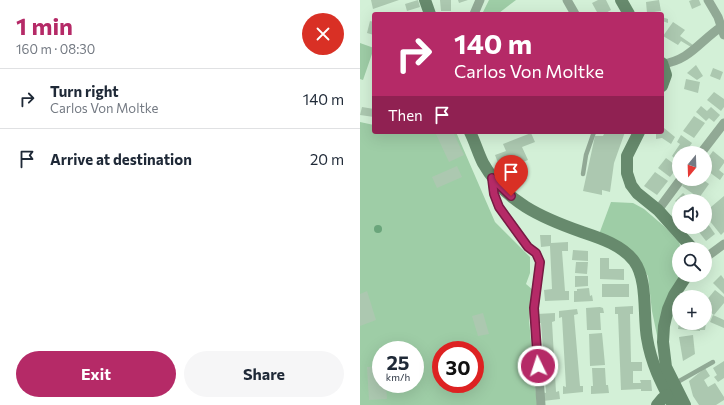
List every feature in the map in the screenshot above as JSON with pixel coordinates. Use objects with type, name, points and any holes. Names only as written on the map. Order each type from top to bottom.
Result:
[{"type":"main road","points":[[425,0],[429,12]]},
{"type":"main road","points":[[621,0],[628,12]]},
{"type":"main road","points":[[664,69],[666,75],[664,80]]},
{"type":"main road","points":[[471,134],[482,161],[492,178],[503,190],[519,203],[540,216],[601,238],[620,249],[633,260],[639,269],[641,278],[646,336],[649,350],[661,371],[670,392],[684,405]]},
{"type":"main road","points":[[638,134],[627,156],[626,174],[637,193],[658,210],[687,242]]},
{"type":"main road","points":[[661,371],[664,326],[668,309],[674,294],[682,282]]},
{"type":"main road","points":[[657,405],[670,392]]},
{"type":"street","points":[[475,12],[480,0]]},
{"type":"street","points":[[567,0],[574,12]]},
{"type":"street","points":[[664,62],[688,55],[710,34],[723,31],[718,17],[708,0]]},
{"type":"street","points":[[706,146],[724,123]]},
{"type":"street","points":[[492,178],[494,194],[499,207],[528,247],[536,253],[540,262],[534,308],[541,405]]},
{"type":"street","points":[[658,210],[676,186]]},
{"type":"street","points":[[712,253],[724,244]]},
{"type":"lane","points":[[583,174],[586,155],[593,134]]},
{"type":"lane","points":[[670,392],[713,362]]},
{"type":"green space","points":[[489,0],[516,0],[500,12],[483,12]]},
{"type":"green space","points":[[360,43],[372,47],[372,54],[363,80],[360,79]]},
{"type":"green space","points":[[360,122],[372,125],[372,134],[457,134],[495,222],[530,257],[530,273],[526,284],[533,290],[529,320],[537,405],[360,405]]},
{"type":"green space","points":[[611,202],[633,203],[644,209],[665,227],[679,242],[672,242],[672,282],[677,282],[675,290],[672,290],[672,300],[659,345],[652,311],[648,276],[635,258],[598,237]]},
{"type":"building","points":[[371,0],[399,0],[373,9]]},
{"type":"building","points":[[418,0],[420,7],[407,11],[405,4]]},
{"type":"building","points":[[440,0],[451,0],[451,11],[441,11]]},
{"type":"building","points":[[458,0],[468,0],[459,3]]},
{"type":"building","points":[[598,0],[606,0],[611,10],[608,12],[597,12],[592,3]]},
{"type":"building","points":[[659,0],[661,11],[647,12],[646,2]]},
{"type":"building","points":[[699,0],[701,5],[692,9],[689,1]]},
{"type":"building","points":[[664,18],[668,19],[668,23],[664,22]]},
{"type":"building","points":[[370,21],[372,22],[372,34],[367,33]]},
{"type":"building","points":[[673,22],[685,30],[680,36],[693,45],[691,47],[681,41],[678,45],[664,37]]},
{"type":"building","points":[[696,65],[703,76],[697,80],[687,73]]},
{"type":"building","points":[[713,68],[723,72],[720,80],[710,76]]},
{"type":"building","points":[[686,79],[700,82],[698,93],[684,89]]},
{"type":"building","points":[[714,92],[724,99],[724,107],[721,111],[707,100]]},
{"type":"building","points":[[701,106],[707,111],[711,107],[720,115],[714,122],[709,118],[706,121],[696,112]]},
{"type":"building","points":[[362,107],[372,109],[372,117],[360,115]]},
{"type":"building","points":[[694,116],[705,123],[694,138],[683,131]]},
{"type":"building","points":[[664,128],[675,137],[671,144],[662,138],[656,139],[656,134],[664,134]]},
{"type":"building","points":[[436,134],[454,134],[464,155],[449,162]]},
{"type":"building","points":[[528,134],[531,134],[535,142],[522,147],[528,160],[501,171],[495,155],[506,151],[503,144]]},
{"type":"building","points":[[604,134],[624,134],[614,163],[610,192],[602,190],[602,195],[583,191],[595,136],[603,136]]},
{"type":"building","points":[[681,135],[692,143],[690,146],[679,146],[680,144],[677,142]]},
{"type":"building","points":[[713,151],[724,160],[724,163],[719,170],[724,174],[720,180],[712,174]]},
{"type":"building","points":[[666,158],[672,162],[672,174],[670,177],[658,168]]},
{"type":"building","points":[[457,166],[462,177],[437,188],[432,177]]},
{"type":"building","points":[[655,172],[668,181],[657,195],[644,186]]},
{"type":"building","points":[[682,186],[708,186],[702,194],[693,194]]},
{"type":"building","points":[[724,196],[724,232],[721,235],[712,224],[712,206]]},
{"type":"building","points":[[712,230],[715,234],[706,241],[701,234],[712,234]]},
{"type":"building","points":[[540,235],[551,235],[551,243],[568,242],[568,251],[562,251],[565,291],[569,291],[569,300],[545,301],[544,290],[552,289],[550,246],[541,247]]},
{"type":"building","points":[[573,250],[588,251],[588,261],[572,260]]},
{"type":"building","points":[[600,258],[609,258],[609,269],[624,269],[624,280],[600,279]]},
{"type":"building","points":[[576,262],[588,262],[587,274],[575,273]]},
{"type":"building","points":[[721,275],[724,279],[724,294],[713,283]]},
{"type":"building","points":[[575,276],[588,276],[588,286],[575,287]]},
{"type":"building","points":[[602,284],[629,284],[629,297],[602,297]]},
{"type":"building","points":[[589,288],[590,296],[592,295],[593,301],[574,302],[574,291],[577,291],[577,289]]},
{"type":"building","points":[[715,290],[724,297],[724,303],[714,315],[712,313],[712,294]]},
{"type":"building","points":[[367,291],[376,320],[360,326],[360,294]]},
{"type":"building","points":[[633,306],[633,314],[630,314],[631,362],[642,362],[642,371],[633,371],[633,383],[641,383],[640,380],[651,380],[652,391],[641,391],[641,389],[621,390],[618,314],[615,314],[615,307]]},
{"type":"building","points":[[586,308],[603,308],[604,313],[600,313],[601,330],[587,330]]},
{"type":"building","points":[[577,309],[578,314],[574,315],[580,386],[583,386],[583,392],[563,394],[563,386],[566,387],[562,317],[559,318],[559,311]]},
{"type":"building","points":[[483,313],[489,334],[478,336],[472,316]]},
{"type":"building","points":[[555,313],[555,321],[552,322],[556,392],[559,391],[560,399],[543,401],[542,392],[546,393],[541,323],[537,323],[537,314]]},
{"type":"building","points":[[713,315],[724,320],[724,328],[712,323]]},
{"type":"building","points":[[602,333],[605,365],[590,366],[589,334]]},
{"type":"building","points":[[693,335],[695,354],[683,361],[679,337]]},
{"type":"building","points":[[724,361],[724,378],[718,382],[714,377],[717,375],[713,368]]},
{"type":"building","points":[[367,367],[372,367],[372,393],[387,393],[387,399],[369,400]]},
{"type":"building","points":[[592,368],[605,368],[606,385],[608,385],[609,393],[591,394],[591,386],[593,386]]},
{"type":"building","points":[[705,368],[710,376],[704,380],[708,387],[715,383],[724,397],[724,400],[716,405],[699,405],[693,396],[689,381]]},
{"type":"route","points":[[511,196],[492,178],[494,194],[499,207],[528,247],[536,253],[540,262],[534,308],[538,366]]}]
